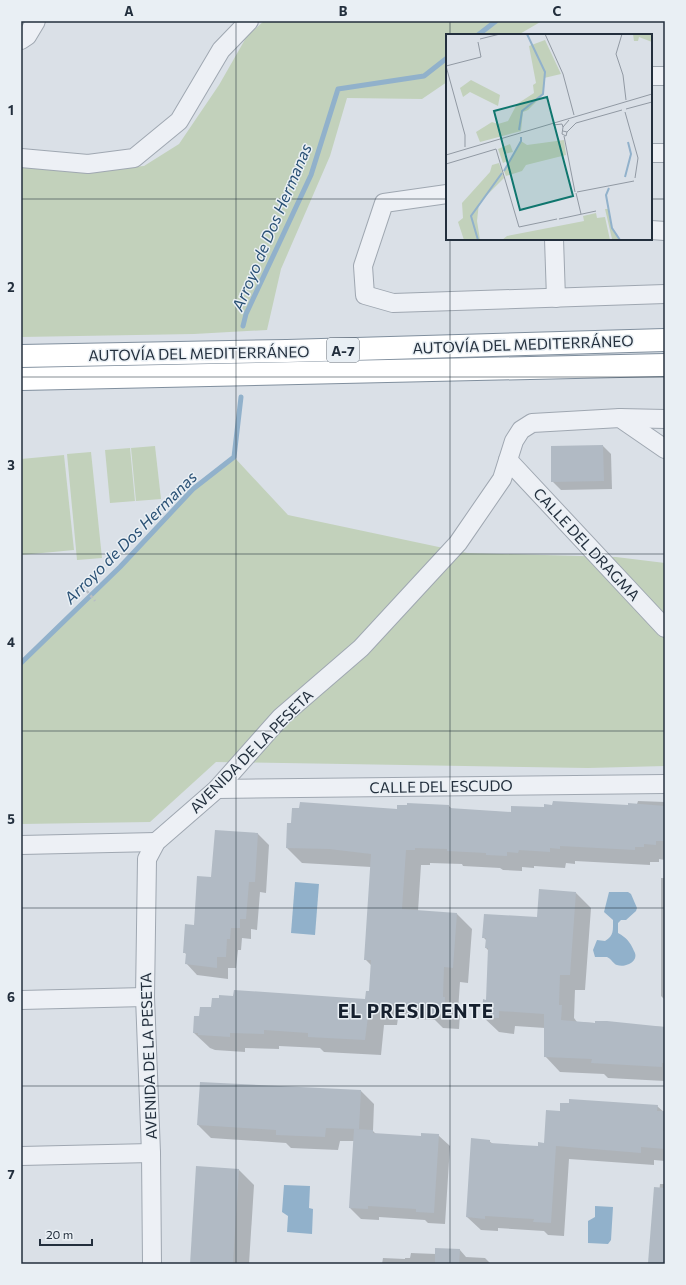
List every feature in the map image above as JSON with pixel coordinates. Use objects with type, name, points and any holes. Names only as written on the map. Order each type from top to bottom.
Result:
[{"type":"highway","name":"AUTOVÍA DEL MEDITERRÁNEO","points":[[21,356],[295,351],[665,340]]},
{"type":"highway","name":"AUTOVÍA DEL MEDITERRÁNEO","points":[[21,379],[665,365]]},
{"type":"street","points":[[21,40],[27,36],[36,21]]},
{"type":"street","points":[[21,158],[88,164],[134,158],[179,121],[221,50],[249,21]]},
{"type":"street","points":[[652,76],[665,76]]},
{"type":"street","points":[[652,153],[665,153]]},
{"type":"street","points":[[446,194],[384,204],[363,266],[365,295],[393,303],[665,294]]},
{"type":"street","points":[[652,230],[665,230]]},
{"type":"street","points":[[554,240],[556,298]]},
{"type":"street","points":[[620,418],[665,449]]},
{"type":"street","name":"AVENIDA DE LA PESETA","points":[[152,1264],[151,1153],[145,997],[147,859],[156,842],[217,788],[281,717],[361,648],[458,543],[502,479],[514,441],[521,430],[532,423],[620,418],[665,419]]},
{"type":"street","name":"CALLE DEL DRAGMA","points":[[508,460],[665,628]]},
{"type":"street","name":"CALLE DEL ESCUDO","points":[[217,788],[665,784]]},
{"type":"street","points":[[21,845],[156,842]]},
{"type":"street","points":[[21,1000],[145,997]]},
{"type":"street","points":[[21,1156],[151,1153]]},
{"type":"path","points":[[83,586],[95,601]]},
{"type":"green space","points":[[264,21],[542,21],[520,34],[446,34],[446,83],[422,99],[347,98],[330,156],[281,269],[267,330],[194,334],[21,337],[21,167],[70,172],[144,166],[179,144],[219,85],[247,36]]},
{"type":"green space","points":[[155,446],[161,499],[136,501],[131,448]]},
{"type":"green space","points":[[130,448],[135,501],[110,503],[105,450]]},
{"type":"green space","points":[[91,452],[102,558],[77,560],[67,454]]},
{"type":"green space","points":[[64,455],[74,550],[21,555],[21,459]]},
{"type":"green space","points":[[234,457],[288,515],[467,553],[616,557],[665,563],[665,766],[588,768],[216,762],[150,822],[21,824],[21,663],[120,567],[193,489]]},
{"type":"water","points":[[295,882],[319,884],[315,935],[291,933]]},
{"type":"water","points":[[609,892],[628,892],[631,894],[637,908],[636,911],[626,920],[621,920],[618,923],[618,933],[628,940],[635,955],[634,961],[628,965],[621,966],[607,957],[595,957],[593,950],[597,940],[605,941],[610,937],[612,932],[613,920],[604,912]]},
{"type":"water","points":[[284,1185],[310,1186],[309,1208],[313,1209],[312,1234],[287,1232],[288,1216],[282,1212]]},
{"type":"water","points":[[595,1206],[613,1207],[611,1240],[608,1244],[588,1243],[588,1221],[595,1217]]},
{"type":"building","points":[[603,445],[604,481],[551,482],[551,446]]},
{"type":"building","points":[[553,801],[628,805],[628,803],[665,806],[665,841],[656,841],[656,845],[644,844],[644,847],[635,847],[635,850],[560,846],[560,849],[550,848],[550,852],[519,850],[518,853],[507,852],[507,856],[486,855],[486,853],[447,851],[447,849],[415,848],[415,850],[406,850],[402,909],[457,913],[453,968],[444,967],[444,1014],[426,1013],[427,1006],[382,1003],[382,1010],[369,1009],[365,1040],[308,1037],[308,1033],[264,1030],[264,1034],[230,1033],[230,1037],[198,1035],[198,1033],[193,1033],[194,1016],[199,1016],[200,1007],[211,1007],[212,998],[219,998],[219,995],[233,996],[234,990],[365,999],[366,991],[369,991],[371,960],[364,960],[371,854],[329,849],[286,848],[287,823],[291,823],[292,808],[299,808],[300,802],[397,809],[397,805],[407,805],[407,803],[449,805],[449,808],[511,812],[511,806],[544,807],[544,804],[552,805]]},
{"type":"building","points":[[215,830],[258,833],[255,882],[249,882],[246,919],[240,919],[240,928],[231,928],[230,939],[227,939],[226,957],[217,957],[217,968],[185,964],[186,953],[183,953],[185,924],[194,925],[197,876],[211,877]]},
{"type":"building","points":[[539,889],[576,892],[570,975],[560,975],[559,1005],[562,1005],[561,1020],[595,1023],[595,1021],[607,1021],[665,1027],[665,1063],[662,1063],[662,1067],[591,1063],[592,1059],[544,1057],[544,1014],[499,1011],[499,1018],[482,1017],[483,999],[486,1000],[488,948],[485,948],[486,938],[482,938],[484,914],[537,917]]},
{"type":"building","points":[[200,1082],[361,1090],[359,1129],[326,1128],[325,1137],[276,1135],[276,1130],[197,1125]]},
{"type":"building","points":[[569,1099],[658,1105],[657,1111],[665,1111],[663,1131],[665,1131],[665,1149],[641,1147],[641,1153],[556,1146],[551,1223],[533,1222],[534,1219],[485,1216],[485,1219],[466,1217],[471,1138],[490,1140],[490,1143],[538,1146],[538,1142],[544,1143],[546,1110],[560,1111],[560,1103],[569,1103]]},
{"type":"building","points":[[354,1129],[373,1130],[373,1133],[421,1136],[421,1133],[439,1134],[434,1213],[416,1212],[416,1209],[368,1206],[368,1209],[349,1208]]},
{"type":"building","points":[[196,1166],[239,1169],[233,1264],[190,1264]]},
{"type":"building","points":[[654,1187],[665,1188],[665,1264],[648,1263]]},
{"type":"building","points":[[435,1248],[460,1249],[459,1264],[435,1264]]},
{"type":"waterway","name":"Arroyo de Dos Hermanas","points":[[479,34],[496,21]]},
{"type":"waterway","name":"Arroyo de Dos Hermanas","points":[[243,326],[246,314],[311,175],[338,89],[424,76],[446,59]]},
{"type":"waterway","name":"Arroyo de Dos Hermanas","points":[[21,663],[120,567],[193,489],[234,457],[241,397]]},
{"type":"district","name":"EL PRESIDENTE","points":[[416,1010]]}]
